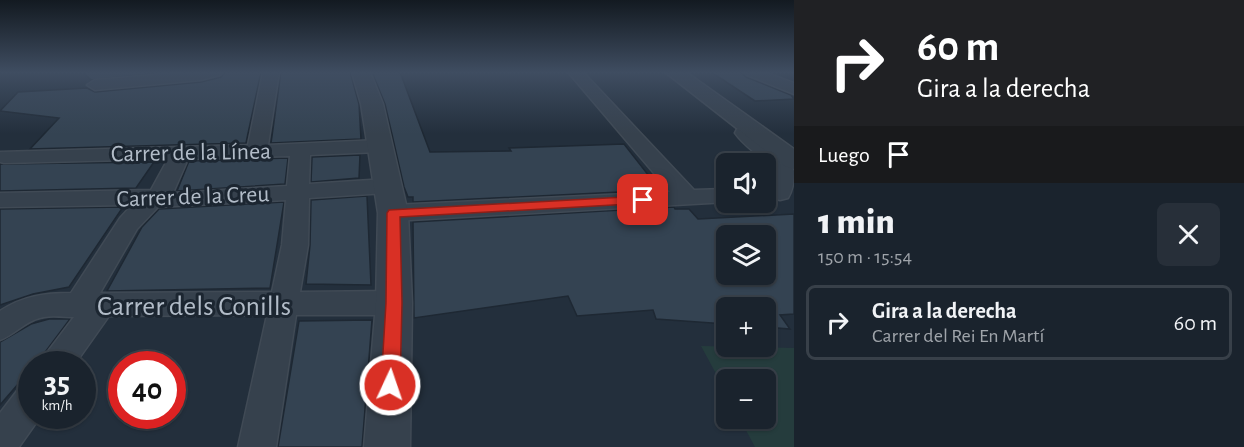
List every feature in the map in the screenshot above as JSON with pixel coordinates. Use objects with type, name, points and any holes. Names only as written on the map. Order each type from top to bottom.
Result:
[{"type":"street","points":[[257,151],[267,93]]},
{"type":"street","points":[[368,93],[389,199],[394,303],[387,447]]},
{"type":"street","points":[[594,93],[688,198]]},
{"type":"street","points":[[702,93],[794,161]]},
{"type":"street","points":[[713,93],[794,151]]},
{"type":"street","points":[[736,118],[743,133],[765,150],[786,173],[787,182],[780,193]]},
{"type":"street","name":"Carrer de la Línea","points":[[4,157],[379,146]]},
{"type":"street","points":[[257,447],[295,245],[300,192],[300,150]]},
{"type":"street","points":[[64,351],[89,306],[128,224],[141,209],[162,193],[181,152]]},
{"type":"street","name":"Carrer de la Creu","points":[[0,200],[149,197],[162,201],[300,192],[389,199],[716,197]]},
{"type":"street","name":"Carrer dels Conills","points":[[0,327],[25,310],[45,305],[394,303]]},
{"type":"street","points":[[0,442],[18,418]]},
{"type":"green space","points":[[701,346],[716,346],[716,357],[776,357],[776,348],[794,348],[794,447],[755,447],[745,429],[776,429],[776,369],[716,369],[716,374]]},
{"type":"building","points":[[17,93],[257,93],[246,143],[30,149],[59,118],[0,111]]},
{"type":"building","points":[[278,93],[356,93],[359,104],[361,139],[271,143]]},
{"type":"building","points":[[380,93],[408,93],[430,152],[511,151],[509,148],[624,144],[660,190],[413,202],[413,197],[408,197],[404,187]]},
{"type":"building","points":[[743,93],[786,93],[794,99],[755,101]]},
{"type":"building","points":[[360,155],[359,178],[311,182],[312,157]]},
{"type":"building","points":[[288,158],[285,184],[177,191],[189,161]]},
{"type":"building","points":[[154,162],[136,188],[0,191],[0,164]]},
{"type":"building","points":[[367,196],[371,285],[306,284],[311,200]]},
{"type":"building","points":[[284,202],[270,288],[107,291],[142,227],[159,209]]},
{"type":"building","points":[[123,207],[69,287],[33,294],[0,305],[0,209]]},
{"type":"building","points":[[674,207],[675,209],[689,209],[698,219],[794,214],[794,314],[780,315],[790,329],[776,328],[776,297],[716,297],[716,323],[656,319],[653,310],[577,316],[568,296],[414,318],[413,222]]},
{"type":"building","points":[[49,319],[70,319],[46,351],[18,351],[18,384],[0,405],[0,342],[31,324]]},
{"type":"building","points":[[372,320],[362,447],[278,447],[299,321]]},
{"type":"route","points":[[390,385],[394,303],[393,213],[643,200]]}]
